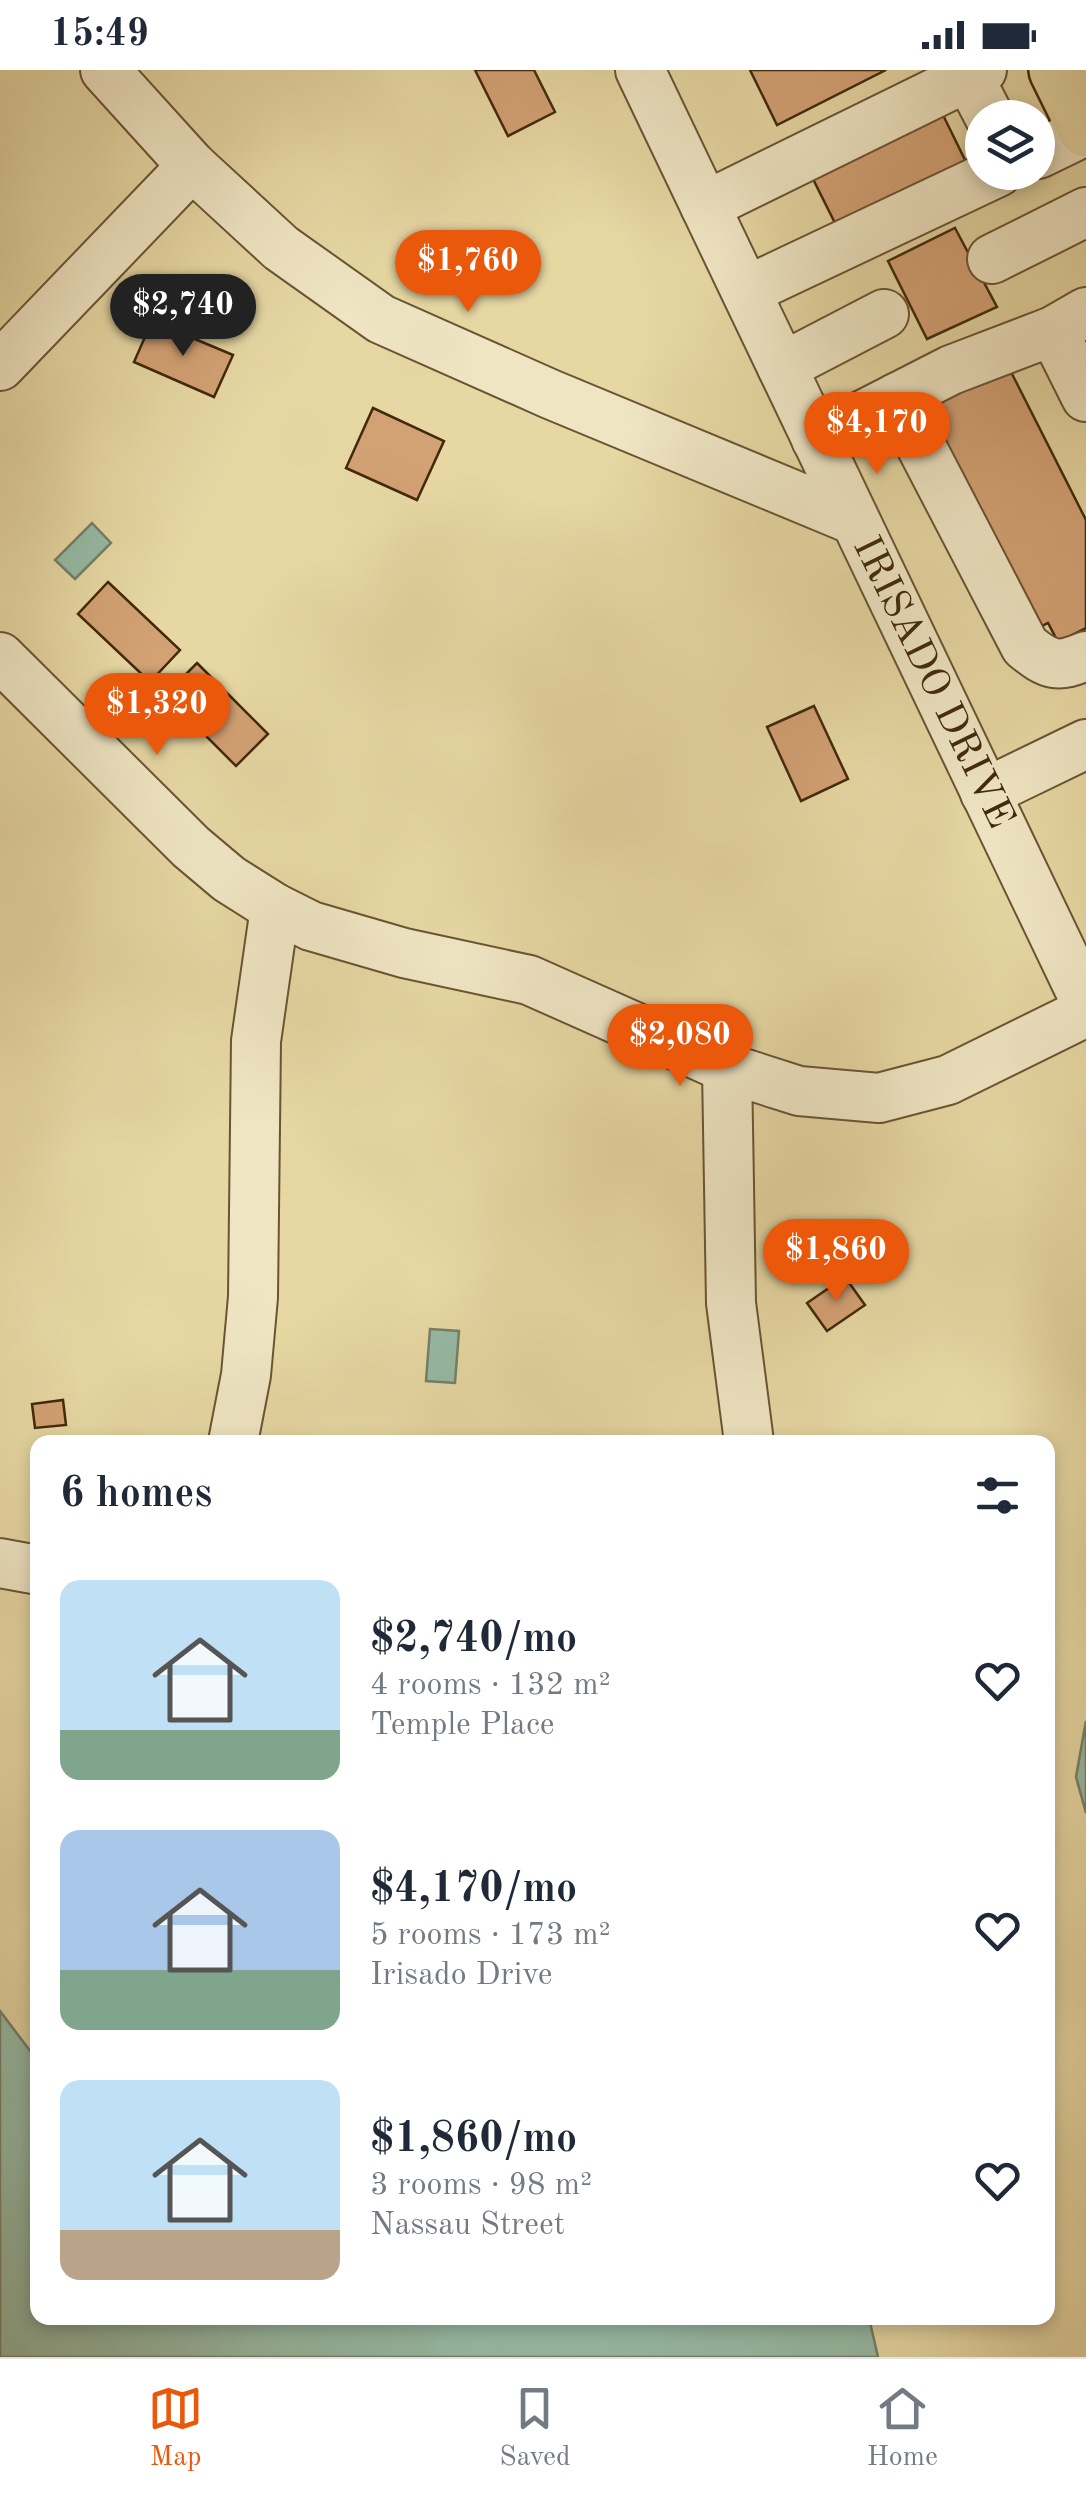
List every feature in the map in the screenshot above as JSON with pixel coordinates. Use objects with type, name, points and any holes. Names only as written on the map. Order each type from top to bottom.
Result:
[{"type":"main road","points":[[1057,70],[1086,130]]},
{"type":"street","points":[[105,70],[192,166],[282,248],[381,319],[854,520]]},
{"type":"street","name":"IRISADO DRIVE","points":[[640,70],[1086,1003]]},
{"type":"street","points":[[699,193],[914,70]]},
{"type":"street","points":[[699,193],[976,84]]},
{"type":"street","points":[[1055,146],[1086,130]]},
{"type":"street","points":[[0,366],[192,166]]},
{"type":"street","points":[[746,292],[965,188]]},
{"type":"street","points":[[992,260],[1086,212]]},
{"type":"street","points":[[782,368],[884,314]]},
{"type":"street","points":[[816,439],[951,370],[1069,322],[1086,397]]},
{"type":"street","points":[[896,398],[1025,646],[1042,661],[1064,665],[1086,656]]},
{"type":"street","points":[[0,657],[191,846],[229,879],[274,908],[311,926],[404,953],[528,980],[727,1068],[799,1091],[879,1098],[948,1080],[1086,1012]]},
{"type":"street","points":[[986,793],[1086,744]]},
{"type":"street","points":[[234,1435],[246,1376],[253,1296],[256,1041],[274,908]]},
{"type":"street","points":[[1045,917],[1086,943]]},
{"type":"street","points":[[727,1068],[731,1302],[748,1435]]},
{"type":"street","points":[[0,1563],[30,1569]]},
{"type":"shaded area","points":[[92,523],[111,543],[75,579],[55,560]]},
{"type":"shaded area","points":[[430,1329],[459,1331],[455,1383],[426,1381]]},
{"type":"shaded area","points":[[1086,1721],[1086,1813],[1076,1777]]},
{"type":"shaded area","points":[[0,2011],[30,2051],[30,2325],[871,2325],[878,2357],[0,2357]]},
{"type":"building","points":[[475,70],[534,70],[555,112],[508,136]]},
{"type":"building","points":[[750,70],[886,70],[777,125]]},
{"type":"building","points":[[943,115],[965,160],[965,165],[837,227],[813,179]]},
{"type":"building","points":[[955,228],[997,307],[927,339],[888,261]]},
{"type":"building","points":[[152,321],[233,355],[214,397],[134,362]]},
{"type":"building","points":[[1006,362],[1086,520],[1086,628],[1058,642],[1048,623],[1038,628],[925,403]]},
{"type":"building","points":[[373,408],[444,441],[417,500],[346,468]]},
{"type":"building","points":[[108,582],[180,650],[150,682],[78,614]]},
{"type":"building","points":[[197,663],[268,734],[236,766],[165,695]]},
{"type":"building","points":[[814,706],[848,779],[801,801],[767,727]]},
{"type":"building","points":[[845,1277],[865,1305],[827,1331],[807,1303]]},
{"type":"building","points":[[63,1400],[66,1425],[35,1428],[32,1404]]}]
